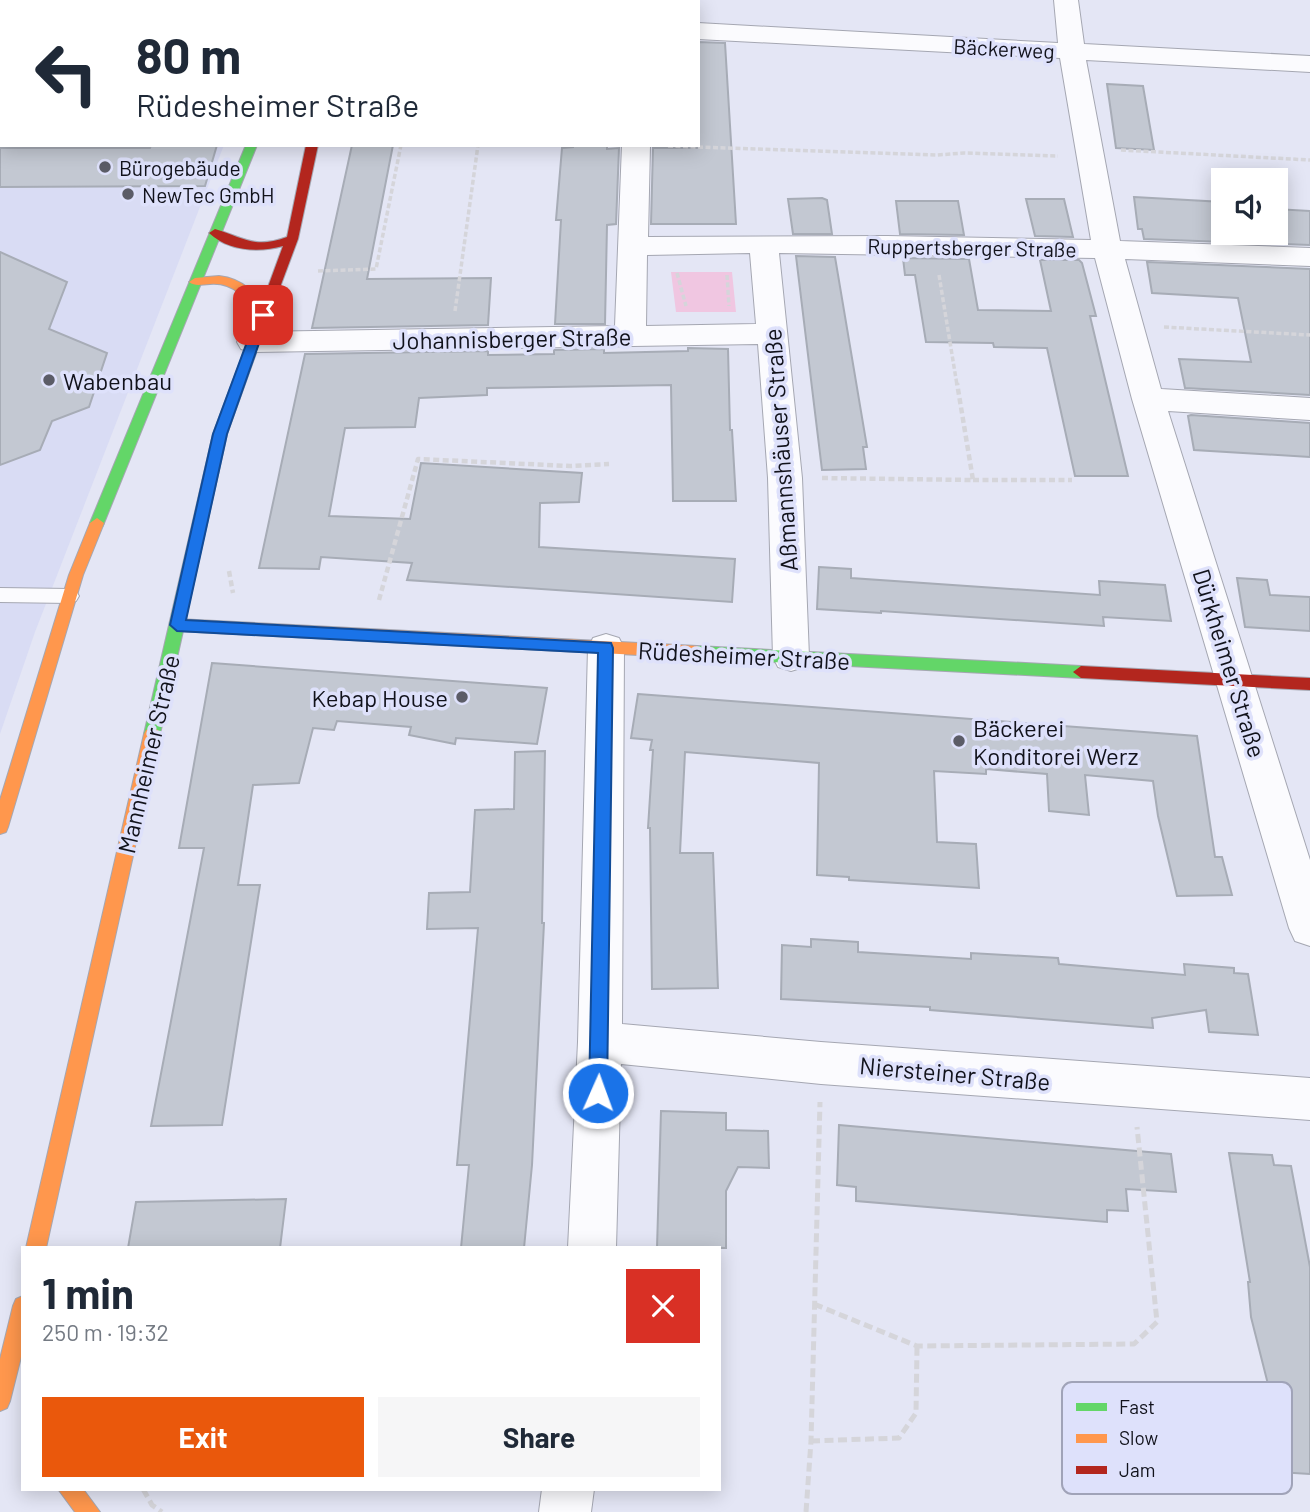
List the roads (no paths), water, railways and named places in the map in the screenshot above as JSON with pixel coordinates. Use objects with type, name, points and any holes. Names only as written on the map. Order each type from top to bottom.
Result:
[{"type":"main road","points":[[0,827],[76,575],[251,147]]},
{"type":"main road","name":"Mannheimer Straße","points":[[36,1246],[220,434],[292,239],[312,147]]},
{"type":"main road","points":[[215,233],[236,245],[257,250],[275,247],[292,239]]},
{"type":"main road","points":[[195,282],[230,278],[246,288],[258,329]]},
{"type":"main road","name":"Rüdesheimer Straße","points":[[177,625],[1310,684]]},
{"type":"main road","points":[[0,1401],[21,1314]]},
{"type":"main road","points":[[2,1388],[17,1404]]},
{"type":"main road","points":[[71,1491],[89,1512]]},
{"type":"street","name":"Dürkheimer Straße","points":[[1066,0],[1072,52],[1107,248],[1148,399],[1310,928]]},
{"type":"street","name":"Bäckerweg","points":[[700,31],[1310,64]]},
{"type":"street","points":[[630,336],[636,147]]},
{"type":"street","name":"Ruppertsberger Straße","points":[[633,246],[764,244],[1107,248],[1310,257]]},
{"type":"street","name":"Aßmannshäuser Straße","points":[[764,244],[785,478],[791,657]]},
{"type":"street","name":"Johannisberger Straße","points":[[258,329],[451,339],[773,334]]},
{"type":"street","points":[[1148,399],[1310,410]]},
{"type":"street","points":[[592,1246],[600,1042],[606,648]]},
{"type":"street","name":"Niersteiner Straße","points":[[600,1042],[821,1063],[1310,1100]]},
{"type":"street","points":[[565,1512],[568,1491]]},
{"type":"lane","points":[[0,595],[70,596]]},
{"type":"place","name":"Bürogebäude","points":[[105,167]]},
{"type":"place","name":"NewTec GmbH","points":[[128,194]]},
{"type":"place","name":"Wabenbau","points":[[49,380]]},
{"type":"place","name":"Kebap House","points":[[462,697]]},
{"type":"place","name":"Bäckerei Konditorei Werz","points":[[959,741]]}]
